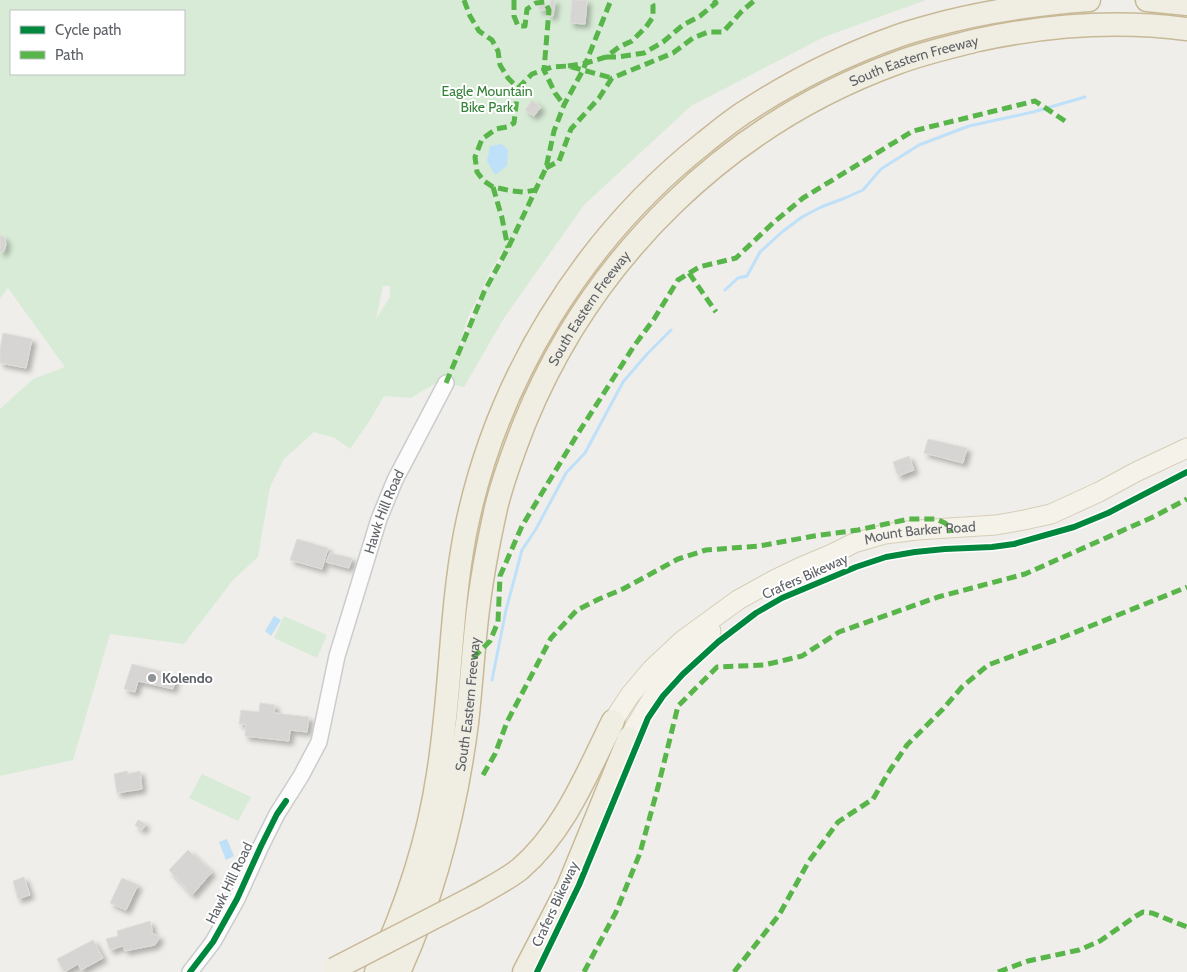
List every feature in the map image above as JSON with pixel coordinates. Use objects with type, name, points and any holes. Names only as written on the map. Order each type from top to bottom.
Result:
[{"type":"highway","name":"South Eastern Freeway","points":[[376,972],[391,941],[411,884],[438,777],[457,592],[465,534],[478,482],[495,429],[517,378],[544,328],[574,280],[608,236],[645,195],[687,157],[747,110],[795,82],[899,35],[1009,9],[1057,2],[1089,0]]},
{"type":"highway","points":[[1147,0],[1187,4]]},
{"type":"highway","name":"South Eastern Freeway","points":[[399,972],[413,942],[432,886],[449,825],[467,724],[477,615],[486,560],[497,505],[508,468],[535,399],[560,348],[589,301],[623,256],[661,215],[703,175],[746,141],[798,109],[846,84],[898,62],[1011,33],[1055,27],[1110,24],[1158,25],[1187,29]]},
{"type":"highway","points":[[331,970],[474,897],[519,870],[539,851],[560,823],[613,721]]},
{"type":"highway","points":[[524,972],[568,887],[629,738]]},
{"type":"main road","name":"Mount Barker Road","points":[[613,721],[630,695],[652,669],[683,640],[738,600],[801,566],[854,543],[885,534],[996,525],[1051,514],[1187,448]]},
{"type":"main road","name":"Mount Barker Road","points":[[629,738],[650,701],[678,663],[712,630],[734,612],[780,583],[849,552],[885,542],[923,535],[1003,530],[1057,517],[1086,506],[1187,453]]},
{"type":"street","name":"Hawk Hill Road","points":[[190,972],[214,942],[276,814],[286,801],[320,742],[337,656],[379,519],[399,473],[446,383]]},
{"type":"green space","name":"Eagle Mountain Bike Park","points":[[0,0],[926,0],[824,37],[691,106],[584,205],[504,318],[464,387],[446,383],[448,376],[411,398],[384,396],[350,449],[335,438],[314,432],[284,459],[270,487],[258,557],[233,580],[184,644],[110,634],[73,760],[0,776],[0,409],[33,379],[65,367],[8,288],[0,298]],"holes":[[[507,249],[484,292],[456,359],[467,319],[493,267],[502,252]],[[383,286],[390,286],[390,297],[376,319]]]},
{"type":"green space","points":[[284,616],[327,635],[317,658],[274,638]]},
{"type":"green space","points":[[202,774],[251,797],[238,821],[189,798]]},
{"type":"water","points":[[502,144],[508,150],[507,166],[495,175],[487,161],[490,146]]},
{"type":"water","points":[[274,616],[281,620],[271,636],[265,631]]},
{"type":"water","points":[[227,839],[234,856],[226,860],[219,842]]},
{"type":"building","points":[[551,0],[555,0],[553,16],[548,16]]},
{"type":"building","points":[[572,0],[587,0],[585,24],[570,23]]},
{"type":"building","points":[[542,4],[545,7],[542,10],[539,7]]},
{"type":"building","points":[[532,100],[541,107],[534,116],[525,110]]},
{"type":"building","points":[[0,235],[5,238],[6,245],[4,251],[0,253]]},
{"type":"building","points":[[3,333],[32,339],[26,368],[0,363]]},
{"type":"building","points":[[928,439],[967,448],[963,463],[924,453]]},
{"type":"building","points":[[909,456],[914,470],[898,476],[893,462]]},
{"type":"building","points":[[297,539],[328,548],[322,569],[290,560]]},
{"type":"building","points":[[330,553],[352,558],[349,568],[326,562]]},
{"type":"building","name":"Kolendo","points":[[132,664],[176,675],[173,689],[138,681],[135,692],[124,689]]},
{"type":"building","points":[[260,703],[275,705],[274,713],[309,717],[307,732],[290,730],[289,741],[245,736],[246,724],[239,724],[241,710],[259,712]]},
{"type":"building","points":[[127,771],[128,774],[140,771],[142,789],[117,793],[114,774]]},
{"type":"building","points":[[138,820],[146,824],[142,830],[135,825]]},
{"type":"building","points":[[188,850],[212,872],[192,895],[169,870]]},
{"type":"building","points":[[24,877],[30,895],[18,899],[13,881]]},
{"type":"building","points":[[122,878],[138,885],[126,910],[110,903]]},
{"type":"building","points":[[150,921],[152,933],[160,937],[155,945],[125,951],[123,946],[110,950],[106,939],[118,936],[117,931]]},
{"type":"building","points":[[93,940],[103,958],[81,970],[78,964],[64,972],[57,959]]},
{"type":"waterway","points":[[725,290],[738,278],[747,276],[760,252],[802,217],[863,190],[881,169],[919,145],[969,126],[1033,112],[1085,97]]},
{"type":"waterway","points":[[492,680],[506,610],[522,550],[536,529],[566,473],[585,453],[623,382],[671,330]]},
{"type":"marked path","points":[[464,0],[470,16],[479,31],[492,40],[498,51],[500,65],[508,78],[518,88],[514,123],[507,127],[496,129],[482,139],[475,157],[477,172],[484,181],[493,187],[524,192],[536,190]]},
{"type":"marked path","points":[[514,0],[514,16],[518,26],[525,26],[527,9],[536,3],[545,2],[549,10],[544,70],[555,93],[564,105]]},
{"type":"marked path","points":[[446,383],[484,292],[508,248],[546,168],[554,131],[564,105],[583,70],[611,0]]},
{"type":"marked path","points":[[568,66],[606,57],[619,47],[632,41],[653,17],[653,5],[650,0]]},
{"type":"marked path","points":[[606,57],[644,53],[663,42],[683,25],[700,16],[716,3],[714,0]]},
{"type":"marked path","points":[[546,168],[559,161],[571,129],[599,98],[612,78],[673,53],[693,38],[708,32],[723,32],[755,0]]},
{"type":"marked path","points":[[518,88],[532,74],[552,67],[568,66],[612,78]]},
{"type":"marked path","points":[[473,658],[490,641],[498,622],[500,576],[522,526],[577,435],[678,280],[699,267],[736,258],[803,198],[913,131],[1035,101],[1068,123]]},
{"type":"marked path","points":[[493,187],[508,248]]},
{"type":"marked path","points":[[689,273],[716,312]]},
{"type":"marked path","points":[[584,972],[616,912],[640,853],[678,706],[717,667],[764,665],[802,656],[839,632],[938,597],[1025,574],[1153,517],[1187,499]]},
{"type":"marked path","points":[[483,775],[495,754],[507,722],[551,638],[577,610],[623,589],[678,559],[706,550],[759,546],[858,530],[909,519],[936,519],[945,523],[950,528],[951,533]]},
{"type":"marked path","points":[[734,972],[779,915],[809,861],[838,822],[873,799],[907,745],[962,687],[988,665],[1056,640],[1187,587]]},
{"type":"marked path","points":[[998,972],[1028,961],[1079,950],[1100,941],[1143,912],[1152,913],[1187,927]]},
{"type":"cycle path","name":"Crafers Bikeway","points":[[537,972],[579,885],[648,718],[663,696],[683,674],[718,642],[756,613],[782,598],[856,567],[886,557],[915,552],[1014,544],[1074,527],[1108,513],[1187,472]]},
{"type":"cycle path","points":[[190,972],[213,942],[237,899],[277,814],[286,801]]},
{"type":"place","name":"Kolendo","points":[[152,678]]}]
